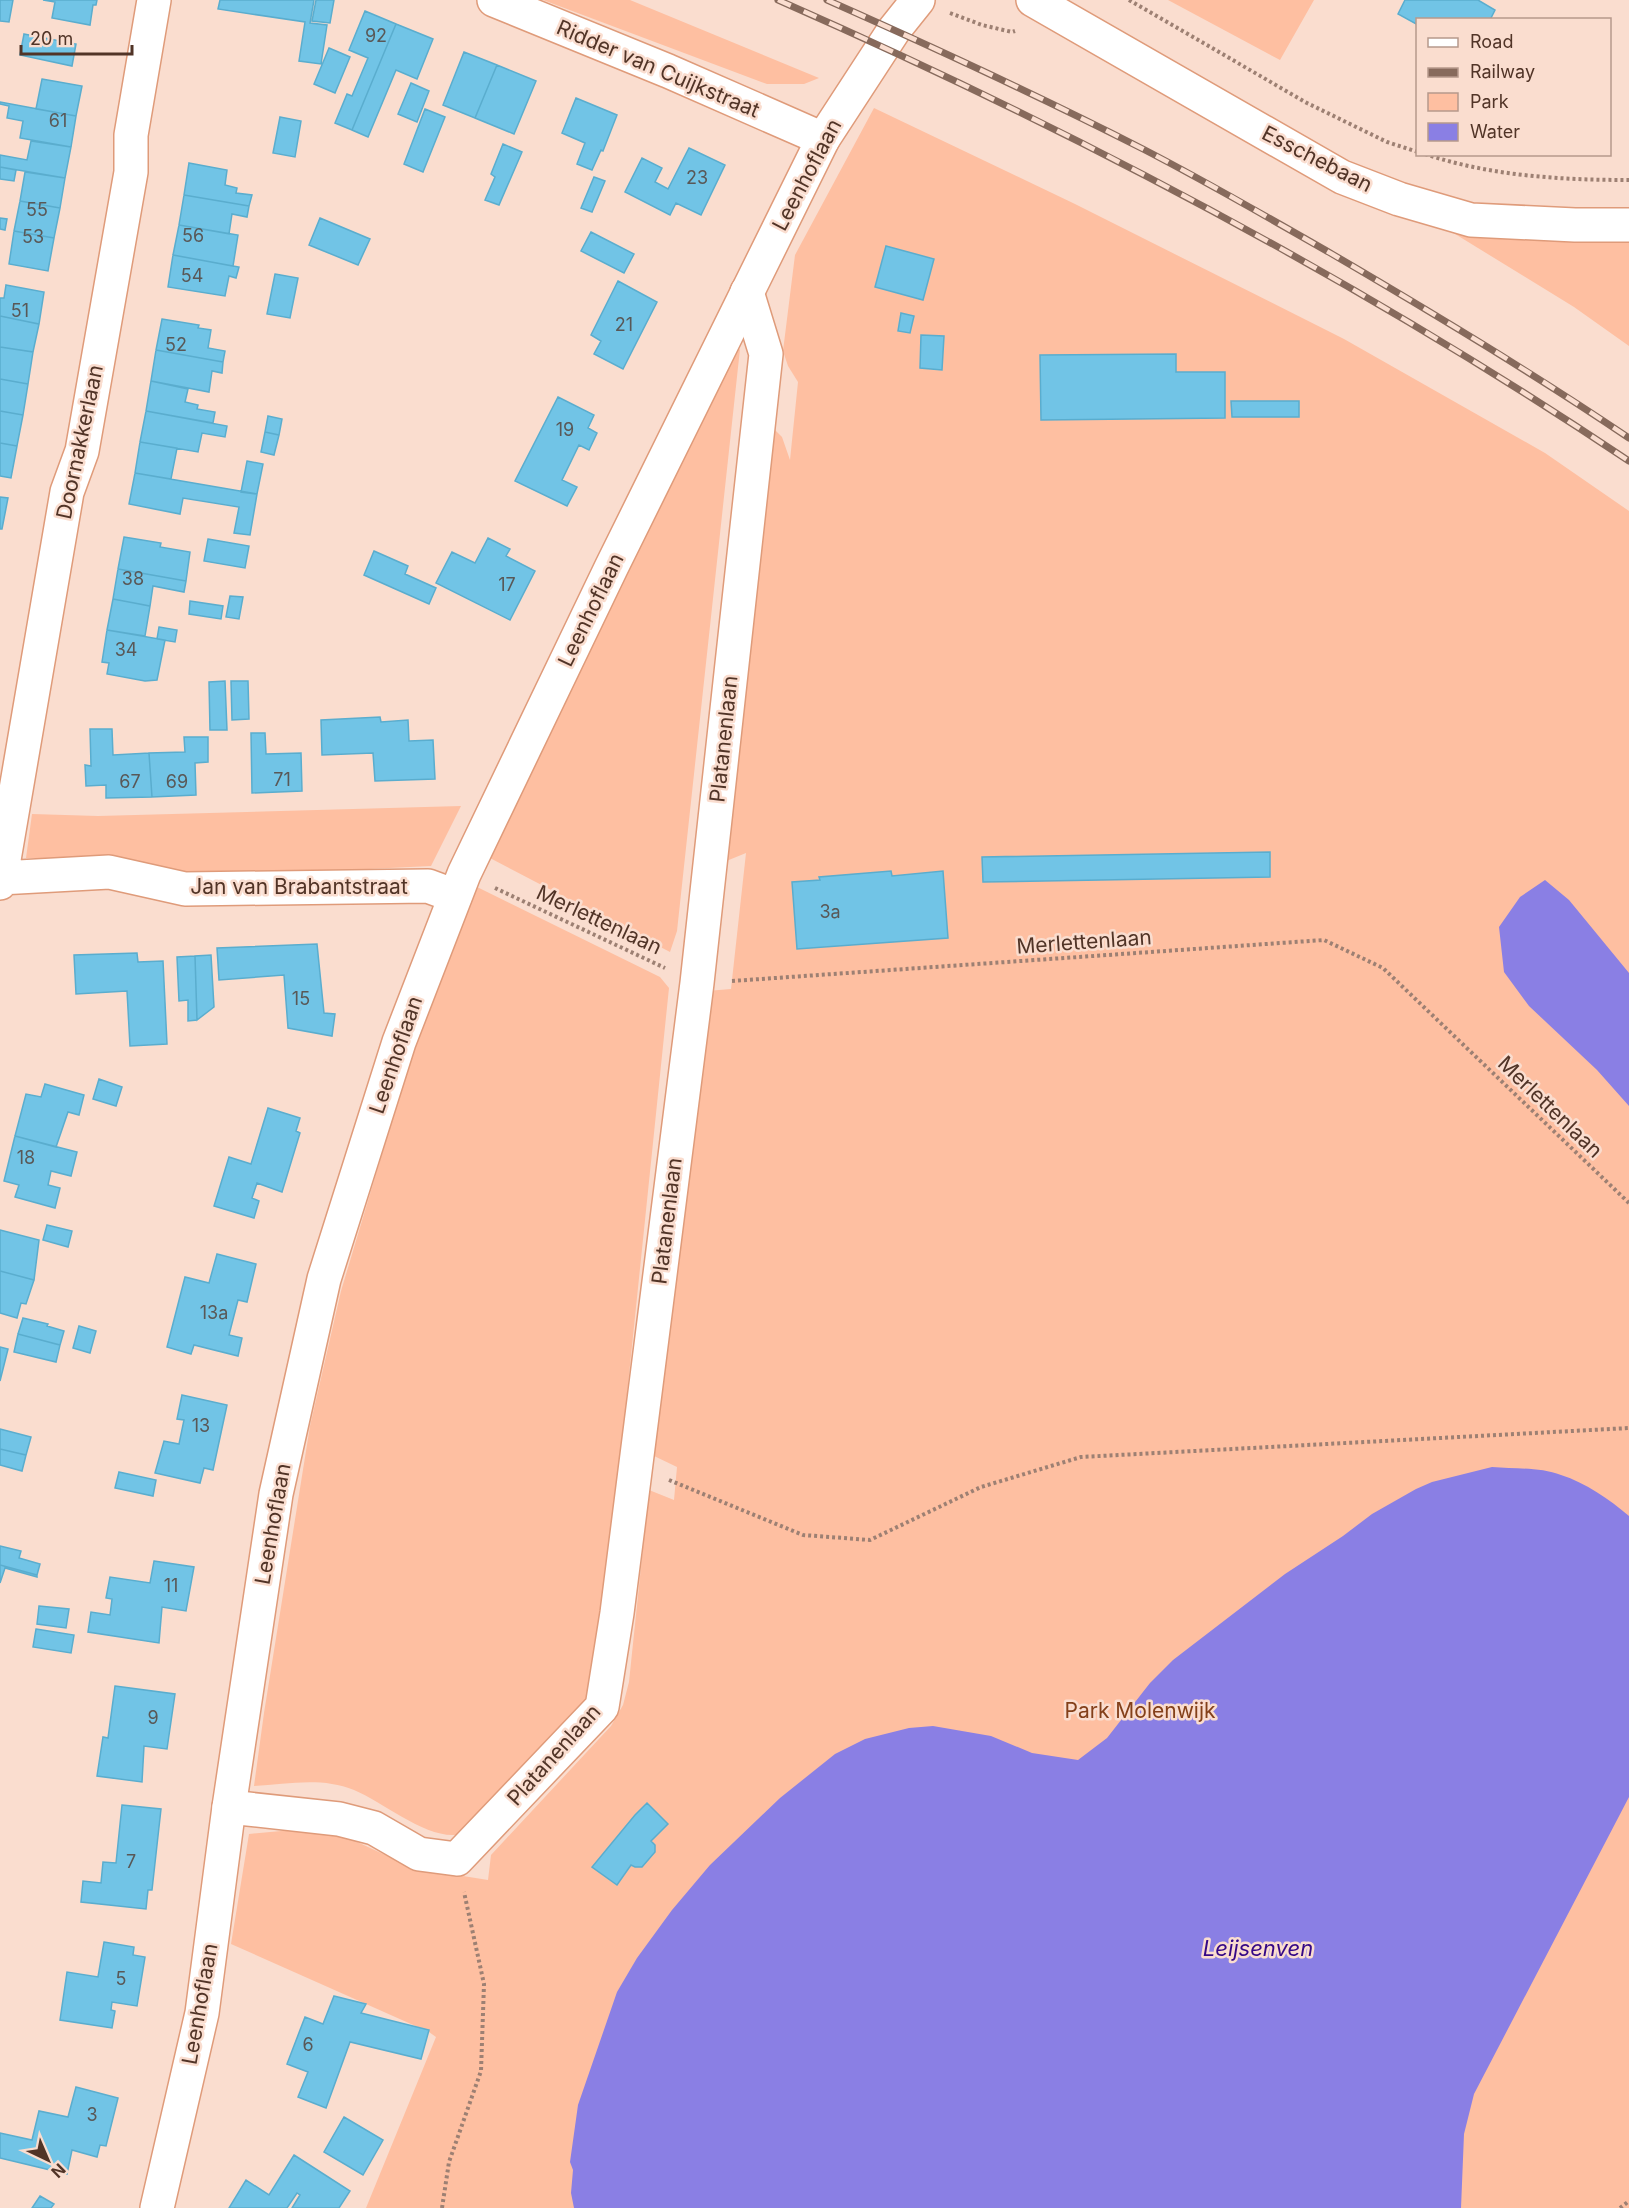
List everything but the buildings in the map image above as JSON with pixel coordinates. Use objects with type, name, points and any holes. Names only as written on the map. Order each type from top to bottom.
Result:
[{"type":"street","name":"Doornakkerlaan","points":[[0,880],[67,492],[82,451],[131,172],[131,135],[154,0]]},
{"type":"street","name":"Ridder van Cuijkstraat","points":[[494,0],[668,71],[823,139]]},
{"type":"street","name":"Leenhoflaan","points":[[157,2208],[202,2013],[229,1807],[276,1494],[324,1279],[399,1042],[459,885],[823,139],[894,30],[918,0]]},
{"type":"street","name":"Esschebaan","points":[[1037,1],[1342,177],[1399,199],[1471,220],[1629,225]]},
{"type":"street","name":"Platanenlaan","points":[[457,1859],[602,1707],[617,1612],[697,983],[766,354],[747,292]]},
{"type":"street","name":"Jan van Brabantstraat","points":[[0,880],[109,872],[185,889],[459,885]]},
{"type":"street","points":[[229,1807],[339,1819],[374,1828],[418,1854],[457,1859]]},
{"type":"path","points":[[918,0],[982,25],[1012,32],[1024,27],[1037,1]]},
{"type":"path","points":[[1130,0],[1307,103],[1387,142],[1416,151]]},
{"type":"path","points":[[1433,156],[1508,175],[1581,180],[1629,180]]},
{"type":"path","name":"Merlettenlaan","points":[[459,885],[697,983],[1324,940],[1383,968],[1629,1203]]},
{"type":"path","points":[[635,1466],[803,1535],[870,1540],[981,1487],[1080,1458],[1629,1428]]},
{"type":"path","points":[[442,2208],[449,2162],[481,2071],[484,1984],[457,1859]]},
{"type":"path","points":[[1620,2208],[1629,2201]]},
{"type":"green space","points":[[543,0],[630,0],[819,78],[804,84],[767,84]]},
{"type":"green space","points":[[1168,0],[1314,0],[1280,60]]},
{"type":"green space","name":"Park Molenwijk","points":[[874,108],[1075,204],[1344,339],[1545,453],[1629,511],[1629,2208],[366,2208],[436,2037],[231,1944],[249,1834],[303,1829],[336,1832],[413,1868],[488,1880],[491,1855],[611,1726],[623,1705],[629,1682],[649,1490],[674,1500],[677,1467],[652,1455],[707,991],[731,989],[746,853],[719,864],[768,450],[774,429],[782,437],[790,460],[798,382],[788,366],[783,351],[795,255]]},
{"type":"green space","points":[[1447,229],[1629,235],[1629,346],[1574,307]]},
{"type":"green space","points":[[740,349],[677,931],[670,952],[488,857],[735,352]]},
{"type":"green space","points":[[461,806],[431,866],[118,881],[74,863],[26,858],[32,814],[98,816]]},
{"type":"green space","points":[[475,886],[660,977],[669,988],[602,1636],[588,1700],[468,1831],[455,1835],[443,1834],[417,1825],[365,1795],[342,1786],[305,1782],[254,1786],[310,1426],[341,1291],[417,1037]]},
{"type":"water","points":[[1545,880],[1569,900],[1629,973],[1629,1106],[1597,1070],[1529,1006],[1504,972],[1499,927],[1520,897]]},
{"type":"water","name":"Leijsenven","points":[[1492,1467],[1553,1472],[1597,1492],[1629,1516],[1629,1797],[1474,2094],[1464,2134],[1461,2208],[574,2208],[571,2193],[573,2170],[570,2162],[578,2105],[617,1992],[637,1958],[672,1910],[710,1865],[780,1798],[835,1754],[865,1739],[909,1728],[933,1726],[991,1736],[1032,1753],[1078,1760],[1107,1738],[1150,1683],[1173,1660],[1285,1574],[1372,1514],[1416,1489],[1432,1482]]},
{"type":"railway","points":[[778,0],[998,102],[1214,212],[1424,331],[1629,461]]},
{"type":"railway","points":[[827,0],[1025,91],[1191,174],[1445,321],[1629,438]]}]
